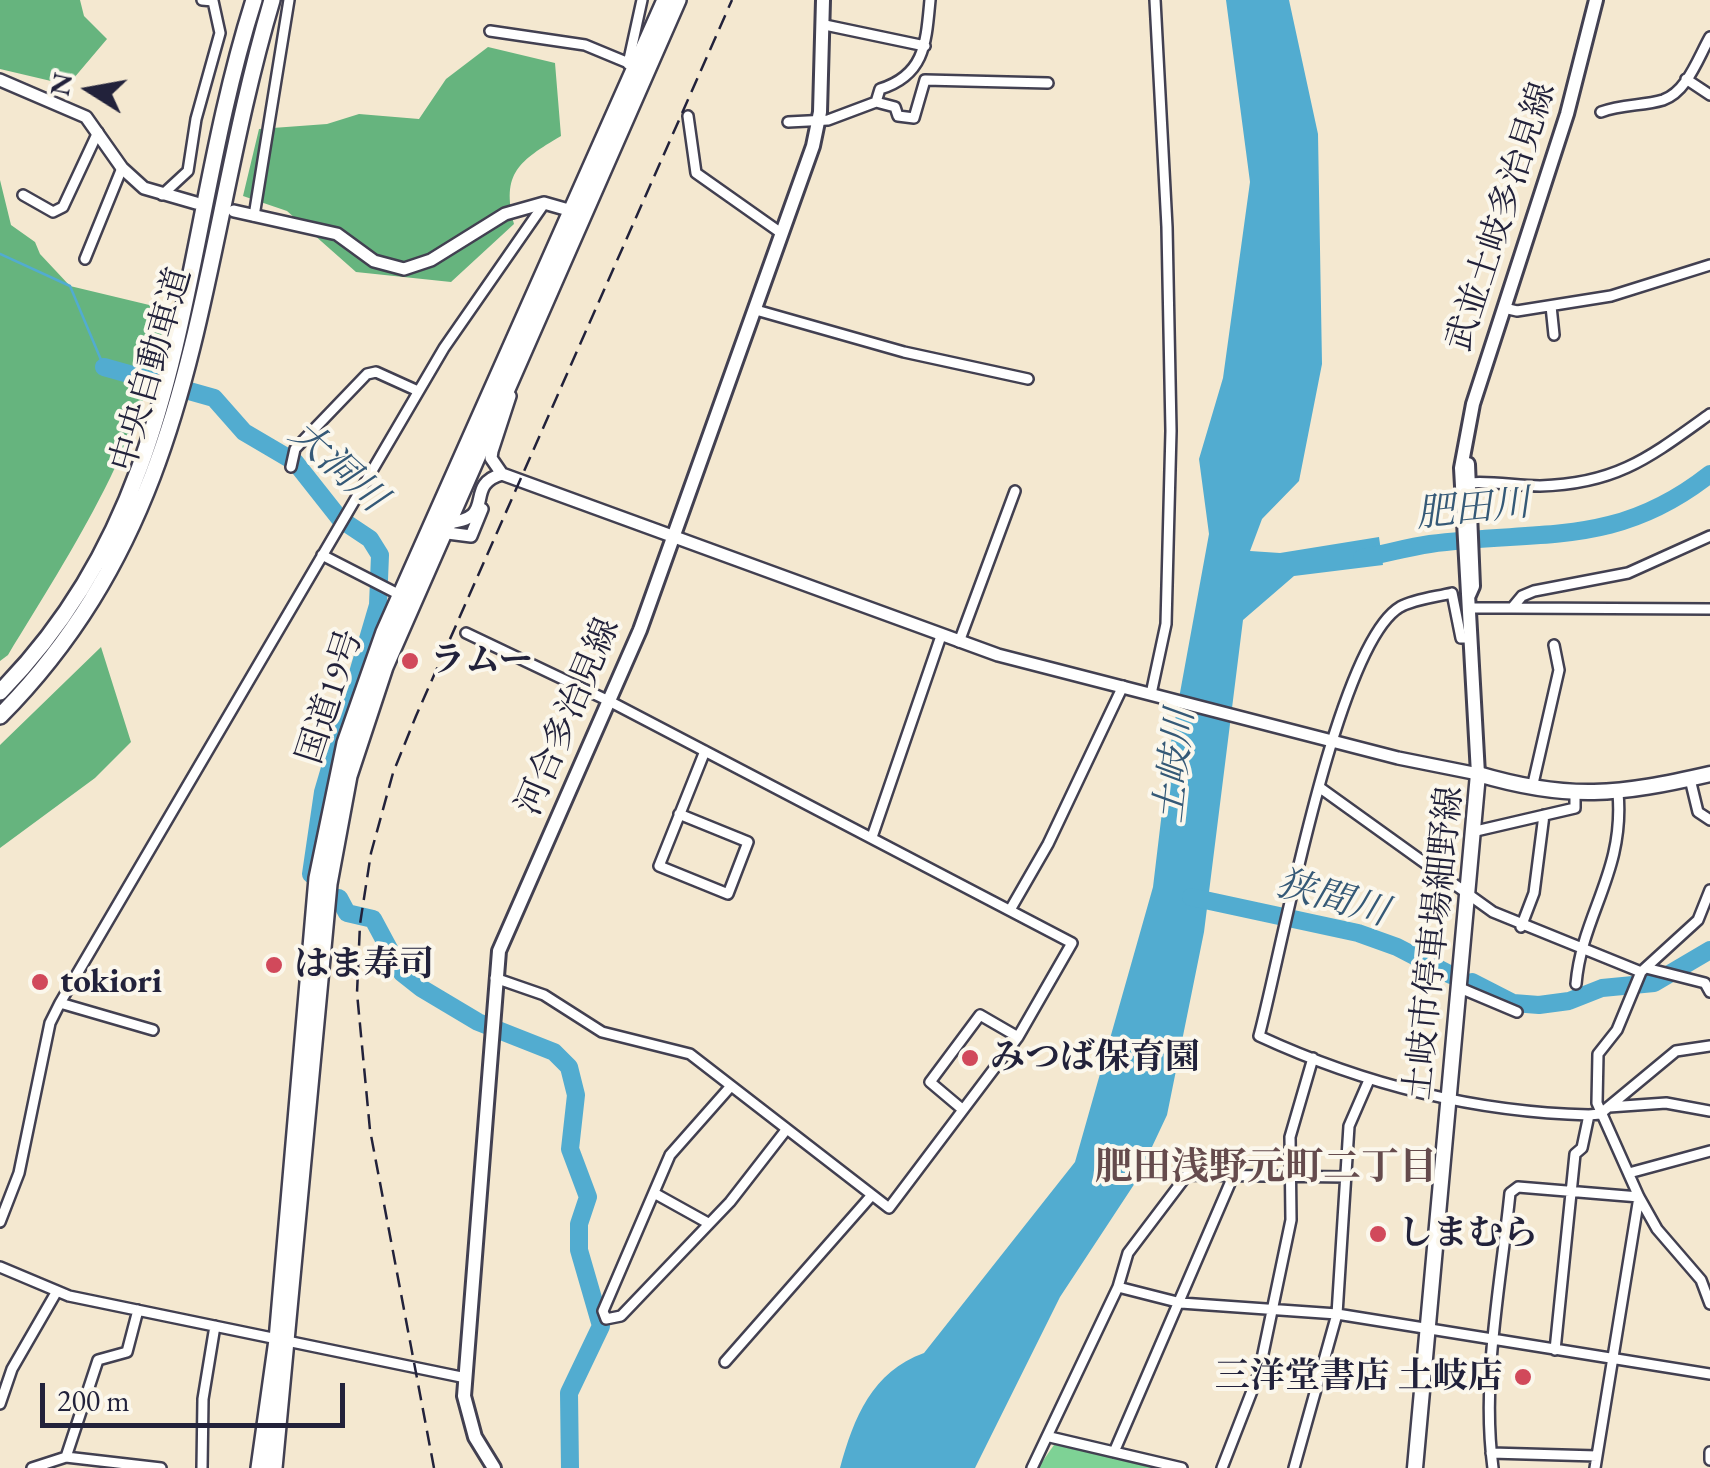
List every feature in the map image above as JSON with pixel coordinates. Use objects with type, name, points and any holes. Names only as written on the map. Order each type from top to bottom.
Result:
[{"type":"highway","name":"中央自動車道","points":[[179,372],[225,112],[254,0]]},
{"type":"highway","name":"中央自動車道","points":[[0,716],[57,654],[84,616],[142,489],[179,372],[272,0]]},
{"type":"highway","name":"国道19号","points":[[274,1468],[309,948],[324,832],[345,744],[392,591],[441,528],[518,368],[665,0]]},
{"type":"highway","name":"国道19号","points":[[636,68],[678,0]]},
{"type":"highway","name":"国道19号","points":[[259,1468],[283,1341],[329,884],[338,824],[358,744],[441,528],[578,212]]},
{"type":"highway","name":"中央自動車道","points":[[0,692],[70,608],[142,489]]},
{"type":"main road","name":"河合多治見線","points":[[494,1468],[469,1423],[466,1378],[495,978],[506,932],[610,702],[756,310],[818,121],[824,0]]},
{"type":"main road","name":"武並土岐多治見線","points":[[1478,774],[1465,452],[1473,404],[1568,114],[1596,0]]},
{"type":"main road","name":"土岐市停車場細野線","points":[[1415,1468],[1476,830],[1478,774],[1576,795],[1618,792],[1710,774]]},
{"type":"street","points":[[161,196],[188,171],[196,120],[220,33],[209,0]]},
{"type":"street","points":[[254,216],[289,0]]},
{"type":"street","points":[[490,32],[585,46],[636,68],[642,0]]},
{"type":"street","points":[[876,102],[880,89],[904,80],[924,46],[930,0]]},
{"type":"street","points":[[1151,694],[1166,624],[1172,431],[1168,227],[1155,0]]},
{"type":"street","points":[[824,25],[924,46]]},
{"type":"street","points":[[1601,112],[1630,102],[1662,100],[1676,93],[1710,38]]},
{"type":"street","points":[[1686,79],[1710,95]]},
{"type":"street","points":[[0,80],[73,111],[98,132],[122,168],[161,196],[196,204]]},
{"type":"street","points":[[788,122],[818,121],[876,102],[894,107],[898,116],[914,118],[925,80],[1048,83]]},
{"type":"street","points":[[688,116],[692,117],[696,173],[781,233]]},
{"type":"street","points":[[23,195],[53,212],[63,207],[98,132]]},
{"type":"street","points":[[85,260],[122,168]]},
{"type":"street","points":[[0,1222],[19,1172],[50,1023],[60,1002],[418,391],[495,268],[544,203]]},
{"type":"street","points":[[234,211],[336,234],[374,261],[404,269],[432,260],[505,214],[544,203],[578,212]]},
{"type":"street","points":[[1504,308],[1517,311],[1551,306],[1653,285],[1710,264]]},
{"type":"street","points":[[1551,306],[1554,335]]},
{"type":"street","points":[[756,310],[904,352],[1028,379]]},
{"type":"street","points":[[518,368],[491,458],[502,474],[520,482],[960,642],[1330,740],[1478,774]]},
{"type":"street","points":[[292,461],[367,374],[376,372],[418,391]]},
{"type":"street","points":[[1466,489],[1562,485],[1608,478],[1639,465],[1710,414]]},
{"type":"street","points":[[441,528],[472,518],[482,488],[502,474]]},
{"type":"street","points":[[441,528],[470,536],[493,485],[520,482]]},
{"type":"street","points":[[960,642],[1015,491]]},
{"type":"street","points":[[1512,608],[1522,596],[1534,591],[1628,573],[1710,536]]},
{"type":"street","points":[[322,555],[392,591]]},
{"type":"street","points":[[1470,638],[1461,638],[1457,630],[1452,592],[1399,608],[1360,666],[1330,740],[1259,1036],[1369,1080],[1449,1102],[1595,1115],[1610,1107],[1676,1051],[1710,1046]]},
{"type":"street","points":[[1469,594],[1512,608],[1710,608]]},
{"type":"street","points":[[466,634],[610,702],[1072,943],[1018,1037],[889,1208],[677,1048],[602,1032],[544,995],[495,978]]},
{"type":"street","points":[[872,837],[941,636]]},
{"type":"street","points":[[1532,788],[1558,670],[1554,645]]},
{"type":"street","points":[[1010,910],[1048,844],[1123,686]]},
{"type":"street","points":[[680,814],[748,842],[728,894],[659,866],[704,751]]},
{"type":"street","points":[[1690,779],[1698,812],[1710,820]]},
{"type":"street","points":[[1319,787],[1445,874],[1469,896],[1521,927],[1640,977],[1665,972],[1705,983],[1710,992]]},
{"type":"street","points":[[1576,984],[1580,950],[1610,882],[1620,816],[1618,792]]},
{"type":"street","points":[[1476,830],[1574,808],[1576,795]]},
{"type":"street","points":[[1521,927],[1534,893],[1544,815]]},
{"type":"street","points":[[1555,1350],[1576,1154],[1595,1115],[1598,1054],[1616,1030],[1640,977],[1698,920],[1710,890]]},
{"type":"street","points":[[1460,988],[1517,1012]]},
{"type":"street","points":[[60,1002],[153,1030]]},
{"type":"street","points":[[962,1109],[930,1082],[980,1014],[1018,1037]]},
{"type":"street","points":[[1222,1468],[1259,1374],[1291,1220],[1290,1137],[1313,1058]]},
{"type":"street","points":[[1294,1468],[1337,1314],[1350,1126],[1369,1080]]},
{"type":"street","points":[[731,1086],[670,1155],[603,1310],[606,1320],[621,1316],[708,1224],[786,1130]]},
{"type":"street","points":[[1610,1107],[1666,1103],[1710,1111]]},
{"type":"street","points":[[1595,1115],[1657,1229],[1706,1278],[1710,1304]]},
{"type":"street","points":[[1629,1173],[1696,1152],[1710,1152]]},
{"type":"street","points":[[1114,1452],[1234,1174]]},
{"type":"street","points":[[1032,1468],[1118,1287],[1128,1253],[1187,1175],[1346,1176]]},
{"type":"street","points":[[1492,1468],[1488,1423],[1510,1193],[1518,1188],[1638,1197]]},
{"type":"street","points":[[654,1193],[708,1224]]},
{"type":"street","points":[[725,1362],[872,1196]]},
{"type":"street","points":[[1595,1468],[1638,1197]]},
{"type":"street","points":[[0,1267],[56,1291],[466,1378]]},
{"type":"street","points":[[1118,1287],[1180,1303],[1337,1314],[1710,1374]]},
{"type":"street","points":[[0,1404],[12,1369],[56,1291]]},
{"type":"street","points":[[66,1457],[98,1360],[127,1352],[138,1310]]},
{"type":"street","points":[[202,1468],[203,1399],[215,1326]]},
{"type":"street","points":[[1050,1437],[1182,1468]]},
{"type":"street","points":[[1710,1452],[1710,1460]]},
{"type":"street","points":[[1490,1453],[1596,1456]]},
{"type":"street","points":[[32,1468],[66,1457],[161,1468]]},
{"type":"green space","points":[[0,0],[80,0],[84,16],[107,39],[68,85],[0,69]]},
{"type":"green space","points":[[488,47],[555,63],[561,136],[534,153],[517,170],[510,192],[514,224],[451,282],[356,272],[287,211],[243,196],[259,129],[327,124],[359,114],[419,119],[446,79]]},
{"type":"green space","points":[[0,180],[11,225],[35,242],[40,254],[70,286],[166,309],[143,401],[105,489],[8,655],[0,661]]},
{"type":"green space","points":[[101,647],[131,742],[95,778],[0,848],[0,745]]},
{"type":"green space","points":[[1056,1442],[1163,1468],[1038,1468]]},
{"type":"water","name":"土岐川","points":[[1226,0],[1289,0],[1318,134],[1322,364],[1299,481],[1262,519],[1250,551],[1280,553],[1379,537],[1383,565],[1294,576],[1243,620],[1204,932],[1167,1115],[1135,1183],[1060,1297],[975,1468],[840,1468],[859,1414],[878,1384],[906,1361],[924,1353],[1075,1162],[1153,887],[1169,753],[1209,534],[1199,459],[1223,378],[1250,182]]},
{"type":"waterway","name":"大洞川","points":[[0,254],[70,286],[104,367]]},
{"type":"waterway","name":"大洞川","points":[[104,367],[214,398],[244,432],[295,462],[340,519],[370,539],[380,555],[378,605],[323,792],[311,874]]},
{"type":"waterway","name":"肥田川","points":[[1362,558],[1430,544],[1609,525],[1675,498],[1710,474]]},
{"type":"waterway","name":"狭間川","points":[[1191,897],[1358,933],[1397,947],[1451,975]]},
{"type":"waterway","name":"大洞川","points":[[339,898],[347,913],[373,919],[402,973],[421,988],[478,1022],[554,1052],[569,1067],[576,1095],[570,1149],[588,1197],[579,1224],[579,1250],[601,1326],[569,1393],[570,1468]]},
{"type":"waterway","name":"狭間川","points":[[1472,982],[1513,1003],[1569,1001],[1602,988],[1654,983],[1710,950]]},
{"type":"railway","points":[[434,1468],[370,1130],[357,993],[360,924],[371,853],[393,773],[416,716],[732,0]]},
{"type":"place","name":"ラムー","points":[[410,661]]},
{"type":"place","name":"はま寿司","points":[[274,965]]},
{"type":"place","name":"tokiori","points":[[40,982]]},
{"type":"place","name":"みつば保育園","points":[[970,1058]]},
{"type":"place","name":"しまむら","points":[[1378,1234]]},
{"type":"place","name":"三洋堂書店 土岐店","points":[[1523,1377]]},
{"type":"district","name":"肥田浅野元町二丁目","points":[[1266,1169]]}]
